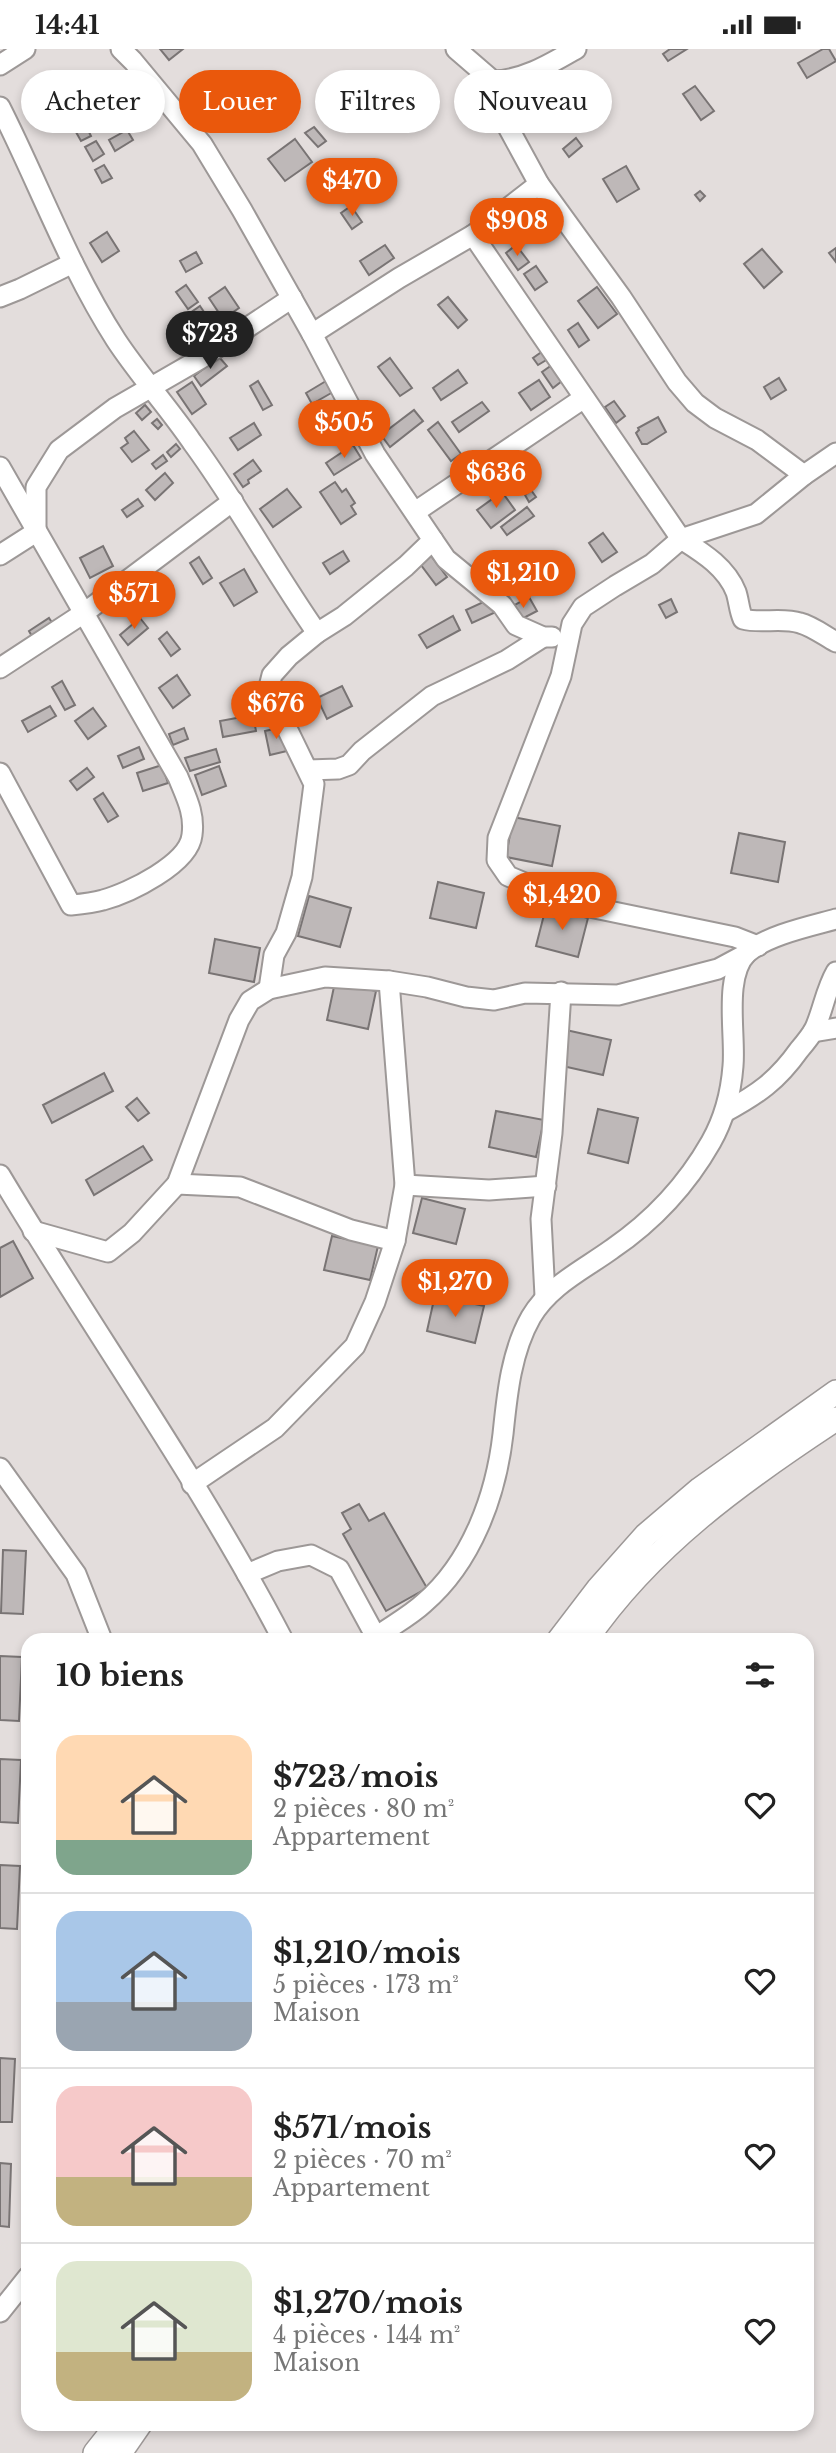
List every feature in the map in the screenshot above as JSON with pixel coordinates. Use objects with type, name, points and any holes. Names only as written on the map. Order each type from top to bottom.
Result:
[{"type":"street","points":[[0,65],[26,49]]},
{"type":"street","points":[[121,49],[202,144],[312,334],[374,454],[446,559],[502,605],[516,625],[543,636],[567,639]]},
{"type":"street","points":[[456,49],[480,70]]},
{"type":"street","points":[[537,70],[576,49]]},
{"type":"street","points":[[0,107],[29,164],[73,263],[115,339],[192,441],[317,633]]},
{"type":"street","points":[[511,133],[539,184],[621,297],[677,382],[695,403],[715,418],[757,440],[804,475]]},
{"type":"street","points":[[312,334],[399,278],[473,236],[539,184]]},
{"type":"street","points":[[473,236],[681,539],[713,561],[727,577],[735,590],[743,619],[801,623],[836,642]]},
{"type":"street","points":[[0,297],[73,263]]},
{"type":"street","points":[[36,532],[36,487],[59,450],[114,408],[200,359],[292,298]]},
{"type":"street","points":[[415,512],[584,398]]},
{"type":"street","points":[[752,950],[734,937],[575,904],[508,876],[497,860],[498,838],[561,676],[572,624],[583,607],[653,564],[681,539],[756,514],[836,453]]},
{"type":"street","points":[[0,467],[172,767],[192,812],[192,837],[183,855],[146,882],[104,900],[71,905],[0,773]]},
{"type":"street","points":[[0,669],[84,613],[233,501]]},
{"type":"street","points":[[0,555],[36,532]]},
{"type":"street","points":[[269,989],[274,955],[286,933],[302,877],[314,785],[269,687],[272,675],[289,656],[317,633],[344,616],[406,566],[433,540]]},
{"type":"street","points":[[308,770],[338,769],[349,765],[432,696],[507,660],[543,636]]},
{"type":"street","points":[[33,1231],[108,1252],[132,1233],[177,1184],[239,1020],[250,1001],[269,989],[325,977],[389,981],[494,1000],[525,993],[618,995],[718,969],[789,933],[836,919]]},
{"type":"street","points":[[381,1633],[425,1603],[454,1570],[474,1536],[490,1500],[497,1474],[506,1396],[513,1362],[530,1318],[545,1296],[633,1233],[678,1192],[699,1162],[725,1112],[733,1069],[734,981],[752,950]]},
{"type":"street","points":[[725,1112],[755,1095],[782,1074],[813,1032],[824,1007],[830,981],[836,972]]},
{"type":"street","points":[[192,1484],[275,1429],[355,1346],[375,1302],[396,1241],[405,1185],[389,981]]},
{"type":"street","points":[[545,1296],[541,1219],[552,1133],[561,992]]},
{"type":"street","points":[[813,1032],[836,1028]]},
{"type":"street","points":[[0,1175],[247,1574],[279,1633]]},
{"type":"street","points":[[177,1184],[240,1187],[351,1230],[396,1241]]},
{"type":"street","points":[[405,1185],[489,1190],[546,1186]]},
{"type":"street","points":[[564,1633],[598,1589],[646,1535],[700,1489],[836,1392]]},
{"type":"street","points":[[591,1633],[649,1563],[694,1520],[795,1445],[836,1419]]},
{"type":"street","points":[[0,1468],[75,1574],[99,1633]]},
{"type":"street","points":[[247,1574],[278,1561],[312,1555],[339,1569],[371,1633]]},
{"type":"street","points":[[0,2312],[21,2286]]},
{"type":"street","points":[[95,2453],[112,2431]]},
{"type":"street","points":[[120,2453],[135,2431]]},
{"type":"building","points":[[160,49],[183,49],[169,60]]},
{"type":"building","points":[[670,49],[687,49],[668,61],[663,54]]},
{"type":"building","points":[[823,49],[829,49],[836,61],[807,78],[798,63]]},
{"type":"building","points":[[695,86],[714,111],[701,120],[683,94]]},
{"type":"building","points":[[314,127],[315,133],[319,133],[326,141],[318,147],[305,133]]},
{"type":"building","points":[[77,133],[90,133],[91,136],[81,141]]},
{"type":"building","points":[[122,133],[129,133],[133,140],[115,151],[109,140]]},
{"type":"building","points":[[576,138],[582,146],[569,157],[563,149]]},
{"type":"building","points":[[295,139],[312,162],[285,181],[268,159]]},
{"type":"building","points":[[96,141],[104,154],[93,161],[85,147]]},
{"type":"building","points":[[104,165],[112,178],[102,183],[95,170]]},
{"type":"building","points":[[626,166],[639,189],[617,202],[603,179]]},
{"type":"building","points":[[700,191],[705,196],[700,201],[695,195]]},
{"type":"building","points":[[351,206],[362,222],[352,229],[341,213]]},
{"type":"building","points":[[532,214],[537,222],[526,230],[521,222]]},
{"type":"building","points":[[107,232],[119,251],[102,262],[90,243]]},
{"type":"building","points":[[385,245],[394,258],[369,275],[360,261]]},
{"type":"building","points":[[516,245],[529,262],[518,270],[506,253]]},
{"type":"building","points":[[836,248],[836,262],[829,253]]},
{"type":"building","points":[[762,249],[782,272],[764,288],[744,264]]},
{"type":"building","points":[[196,252],[202,263],[186,272],[180,261]]},
{"type":"building","points":[[536,266],[547,282],[535,290],[524,274]]},
{"type":"building","points":[[186,285],[198,302],[188,309],[176,292]]},
{"type":"building","points":[[225,287],[239,308],[223,319],[209,298]]},
{"type":"building","points":[[597,287],[617,314],[598,328],[578,301]]},
{"type":"building","points":[[448,297],[467,320],[458,328],[438,305]]},
{"type":"building","points":[[200,306],[206,315],[196,322],[190,313]]},
{"type":"building","points":[[578,323],[589,340],[579,347],[568,330]]},
{"type":"building","points":[[543,351],[548,359],[538,365],[533,358]]},
{"type":"building","points":[[219,357],[227,366],[201,386],[194,376]]},
{"type":"building","points":[[390,358],[412,388],[400,396],[378,367]]},
{"type":"building","points":[[552,365],[562,381],[553,388],[542,372]]},
{"type":"building","points":[[458,370],[467,383],[441,400],[433,388]]},
{"type":"building","points":[[779,378],[786,390],[771,399],[764,387]]},
{"type":"building","points":[[539,380],[550,397],[531,410],[519,393]]},
{"type":"building","points":[[258,381],[272,405],[263,410],[250,386]]},
{"type":"building","points":[[326,381],[333,392],[312,404],[306,393]]},
{"type":"building","points":[[192,382],[206,404],[192,414],[177,392]]},
{"type":"building","points":[[614,401],[625,416],[616,423],[605,407]]},
{"type":"building","points":[[482,402],[489,411],[459,432],[452,422]]},
{"type":"building","points":[[145,405],[151,412],[142,420],[136,413]]},
{"type":"building","points":[[414,410],[423,421],[390,447],[381,435]]},
{"type":"building","points":[[309,415],[316,419],[310,430],[302,426]]},
{"type":"building","points":[[658,417],[666,432],[647,444],[642,444],[636,433],[638,428]]},
{"type":"building","points":[[157,419],[162,425],[158,429],[152,423]]},
{"type":"building","points":[[438,422],[461,454],[451,461],[428,430]]},
{"type":"building","points":[[254,423],[261,435],[238,450],[230,438]]},
{"type":"building","points":[[134,431],[149,450],[132,462],[121,448],[128,443],[125,438]]},
{"type":"building","points":[[176,444],[180,449],[171,457],[167,452]]},
{"type":"building","points":[[353,445],[361,458],[334,475],[326,463]]},
{"type":"building","points":[[163,455],[167,461],[156,469],[152,464]]},
{"type":"building","points":[[253,460],[261,471],[243,487],[234,474]]},
{"type":"building","points":[[165,473],[173,483],[155,500],[146,490]]},
{"type":"building","points":[[335,482],[342,492],[346,489],[355,503],[351,506],[356,514],[341,524],[320,492]]},
{"type":"building","points":[[287,489],[301,507],[273,527],[260,509]]},
{"type":"building","points":[[531,490],[536,497],[529,502],[525,495]]},
{"type":"building","points":[[502,492],[515,510],[491,528],[477,510]]},
{"type":"building","points":[[138,499],[143,506],[127,517],[122,510]]},
{"type":"building","points":[[527,507],[534,516],[507,535],[501,527]]},
{"type":"building","points":[[603,533],[617,552],[602,562],[589,543]]},
{"type":"building","points":[[103,546],[113,566],[90,578],[80,558]]},
{"type":"building","points":[[343,551],[349,561],[330,574],[323,563]]},
{"type":"building","points":[[429,553],[447,577],[436,585],[418,561]]},
{"type":"building","points":[[199,557],[212,578],[203,584],[190,563]]},
{"type":"building","points":[[244,569],[257,592],[234,606],[220,583]]},
{"type":"building","points":[[529,597],[537,611],[516,622],[509,608]]},
{"type":"building","points":[[492,598],[498,611],[472,623],[466,610]]},
{"type":"building","points":[[671,599],[677,612],[666,618],[659,605]]},
{"type":"building","points":[[453,616],[460,630],[427,648],[419,635]]},
{"type":"building","points":[[49,618],[55,627],[34,640],[29,631]]},
{"type":"building","points":[[140,618],[148,628],[128,645],[120,635]]},
{"type":"building","points":[[167,632],[180,649],[171,656],[159,639]]},
{"type":"building","points":[[177,675],[190,695],[173,708],[159,688]]},
{"type":"building","points":[[62,681],[75,705],[65,710],[52,687]]},
{"type":"building","points":[[342,686],[352,706],[327,719],[317,698]]},
{"type":"building","points":[[50,706],[56,716],[28,732],[22,721]]},
{"type":"building","points":[[93,708],[106,726],[88,739],[75,721]]},
{"type":"building","points":[[253,715],[256,731],[223,737],[220,721]]},
{"type":"building","points":[[282,727],[287,751],[270,755],[265,731]]},
{"type":"building","points":[[184,728],[188,739],[173,745],[169,734]]},
{"type":"building","points":[[139,747],[144,759],[123,768],[118,756]]},
{"type":"building","points":[[216,749],[220,762],[190,771],[185,758]]},
{"type":"building","points":[[162,765],[168,783],[143,791],[137,773]]},
{"type":"building","points":[[219,766],[226,786],[202,795],[195,775]]},
{"type":"building","points":[[87,768],[94,777],[77,790],[70,781]]},
{"type":"building","points":[[103,793],[118,816],[108,822],[94,799]]},
{"type":"building","points":[[513,817],[560,826],[552,866],[506,857]]},
{"type":"building","points":[[739,833],[785,842],[778,882],[731,873]]},
{"type":"building","points":[[438,882],[484,893],[476,928],[430,918]]},
{"type":"building","points":[[309,896],[351,908],[340,947],[298,936]]},
{"type":"building","points":[[546,907],[588,918],[578,957],[536,946]]},
{"type":"building","points":[[215,939],[260,948],[254,982],[209,973]]},
{"type":"building","points":[[335,982],[376,991],[368,1029],[327,1020]]},
{"type":"building","points":[[566,1030],[611,1040],[603,1075],[558,1065]]},
{"type":"building","points":[[104,1073],[113,1091],[52,1123],[43,1105]]},
{"type":"building","points":[[137,1098],[149,1113],[138,1121],[126,1107]]},
{"type":"building","points":[[598,1109],[638,1118],[628,1163],[588,1153]]},
{"type":"building","points":[[496,1111],[544,1120],[536,1157],[489,1147]]},
{"type":"building","points":[[143,1146],[152,1160],[94,1195],[86,1180]]},
{"type":"building","points":[[422,1198],[465,1209],[456,1244],[413,1233]]},
{"type":"building","points":[[332,1236],[378,1246],[370,1280],[324,1270]]},
{"type":"building","points":[[13,1241],[33,1278],[0,1297],[0,1248]]},
{"type":"building","points":[[435,1295],[484,1306],[475,1343],[427,1331]]},
{"type":"building","points":[[359,1504],[369,1521],[384,1513],[427,1588],[386,1611],[343,1534],[351,1529],[342,1513]]},
{"type":"building","points":[[3,1550],[26,1551],[23,1614],[1,1613]]},
{"type":"building","points":[[0,1656],[21,1657],[19,1721],[0,1720]]},
{"type":"building","points":[[0,1759],[21,1760],[18,1823],[0,1822]]},
{"type":"building","points":[[0,1865],[20,1866],[17,1929],[0,1928]]},
{"type":"building","points":[[0,2058],[15,2059],[12,2122],[0,2122]]},
{"type":"building","points":[[0,2163],[11,2164],[9,2227],[0,2226]]}]
